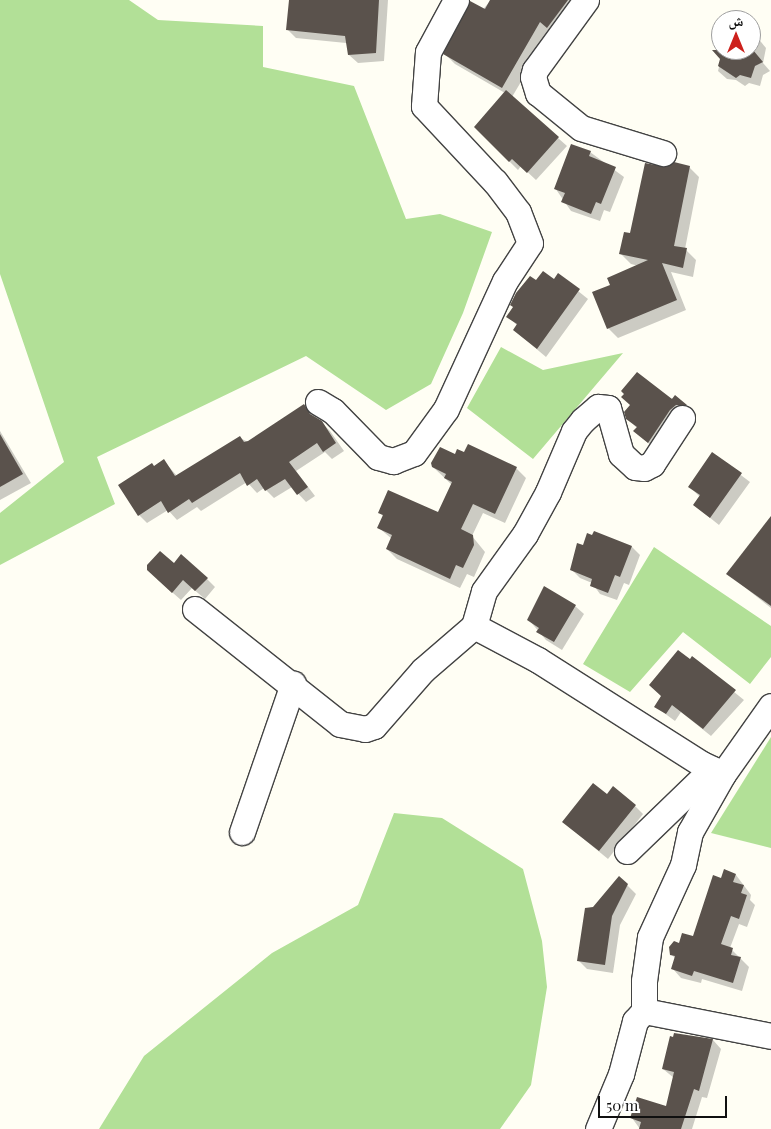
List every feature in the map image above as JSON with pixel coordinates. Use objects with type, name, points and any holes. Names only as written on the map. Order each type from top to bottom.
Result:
[{"type":"street","points":[[318,402],[333,411],[378,457],[393,461],[414,454],[446,409],[506,281],[530,243],[518,212],[496,182],[424,106],[428,52],[456,0]]},
{"type":"street","points":[[586,0],[535,70],[533,77],[538,93],[581,128],[663,153]]},
{"type":"street","points":[[195,609],[292,684],[340,724],[365,729],[374,726],[423,670],[474,626],[484,591],[524,534],[548,492],[574,431],[583,420],[598,407],[608,408],[621,454],[635,468],[644,468],[652,464],[682,418]]},
{"type":"street","points":[[474,626],[538,660],[718,771]]},
{"type":"street","points":[[242,832],[292,684]]},
{"type":"street","points":[[627,851],[718,771],[771,706]]},
{"type":"street","points":[[598,1129],[621,1074],[635,1021],[644,1011],[644,981],[650,937],[683,865],[690,832],[718,771]]},
{"type":"street","points":[[644,1011],[771,1036]]},
{"type":"green space","points":[[0,0],[129,0],[158,20],[263,26],[263,67],[354,86],[406,219],[440,214],[492,232],[463,313],[431,384],[386,410],[306,356],[97,457],[115,504],[0,565],[0,513],[64,462],[0,274]]},
{"type":"green space","points":[[501,347],[543,370],[623,353],[533,459],[467,408]]},
{"type":"green space","points":[[654,547],[771,626],[771,657],[750,684],[683,632],[630,692],[583,664]]},
{"type":"green space","points":[[771,737],[771,848],[711,833]]},
{"type":"green space","points":[[394,813],[442,818],[523,869],[542,941],[547,987],[531,1085],[500,1129],[99,1129],[144,1056],[272,953],[358,905]]},
{"type":"building","points":[[289,0],[379,0],[376,53],[348,55],[345,36],[286,30]]},
{"type":"building","points":[[490,0],[568,0],[547,28],[540,22],[502,88],[443,54],[470,1],[485,9]]},
{"type":"building","points":[[720,60],[761,60],[763,62],[755,66],[751,78],[740,75],[736,78],[718,66]]},
{"type":"building","points":[[506,90],[559,137],[527,173],[512,159],[509,162],[474,127]]},
{"type":"building","points":[[571,144],[591,151],[589,156],[616,167],[601,204],[596,202],[591,214],[561,202],[565,193],[554,189]]},
{"type":"building","points":[[674,162],[690,166],[674,246],[687,248],[683,268],[662,263],[677,300],[607,329],[592,292],[610,285],[607,278],[648,260],[619,254],[624,232],[630,233],[645,163],[666,167]]},
{"type":"building","points":[[543,271],[554,279],[558,273],[580,289],[537,349],[513,330],[517,324],[506,317],[513,307],[510,305],[516,293],[530,276],[536,280]]},
{"type":"building","points":[[637,372],[672,399],[675,395],[687,405],[676,405],[670,410],[648,443],[633,431],[637,427],[626,419],[624,412],[630,405],[621,397],[624,394],[621,391]]},
{"type":"building","points":[[304,404],[310,414],[322,421],[336,443],[323,452],[317,443],[289,462],[308,487],[297,495],[285,479],[265,491],[257,479],[247,486],[240,473],[192,503],[189,499],[168,513],[161,501],[138,516],[118,485],[152,463],[154,466],[164,459],[175,476],[240,436],[244,442],[248,441]]},
{"type":"building","points":[[0,434],[23,474],[0,487]]},
{"type":"building","points":[[468,444],[517,467],[495,514],[473,504],[461,529],[473,535],[474,545],[463,568],[456,565],[450,579],[386,549],[392,535],[377,528],[383,515],[378,513],[388,490],[438,512],[452,482],[444,478],[446,474],[432,467],[431,463],[440,447],[455,454],[457,449],[464,452]]},
{"type":"building","points":[[712,452],[742,473],[710,518],[693,505],[700,495],[688,487]]},
{"type":"building","points":[[771,516],[771,606],[726,574]]},
{"type":"building","points":[[594,531],[632,546],[620,577],[615,575],[608,593],[590,586],[592,579],[570,570],[577,543],[583,545],[587,533],[592,535]]},
{"type":"building","points":[[160,551],[174,563],[181,554],[208,578],[195,591],[183,580],[172,593],[147,570],[147,565]]},
{"type":"building","points":[[544,586],[576,605],[554,642],[536,632],[539,628],[527,620]]},
{"type":"building","points":[[678,650],[690,659],[692,656],[736,690],[703,729],[672,705],[666,714],[654,707],[661,696],[649,685]]},
{"type":"building","points":[[593,783],[607,794],[613,786],[636,805],[599,851],[562,822]]},
{"type":"building","points":[[724,869],[736,874],[733,882],[744,885],[741,893],[747,895],[739,919],[731,916],[721,944],[733,948],[731,955],[741,957],[733,983],[694,971],[692,976],[671,969],[675,956],[670,955],[669,947],[674,941],[679,943],[682,933],[693,936],[713,875],[721,878]]},
{"type":"building","points":[[619,876],[628,884],[612,916],[605,965],[577,961],[585,908],[593,907]]},
{"type":"building","points":[[674,1033],[713,1039],[699,1091],[694,1089],[681,1129],[639,1129],[641,1122],[630,1118],[637,1097],[666,1106],[674,1072],[662,1069],[670,1036],[673,1037]]}]
